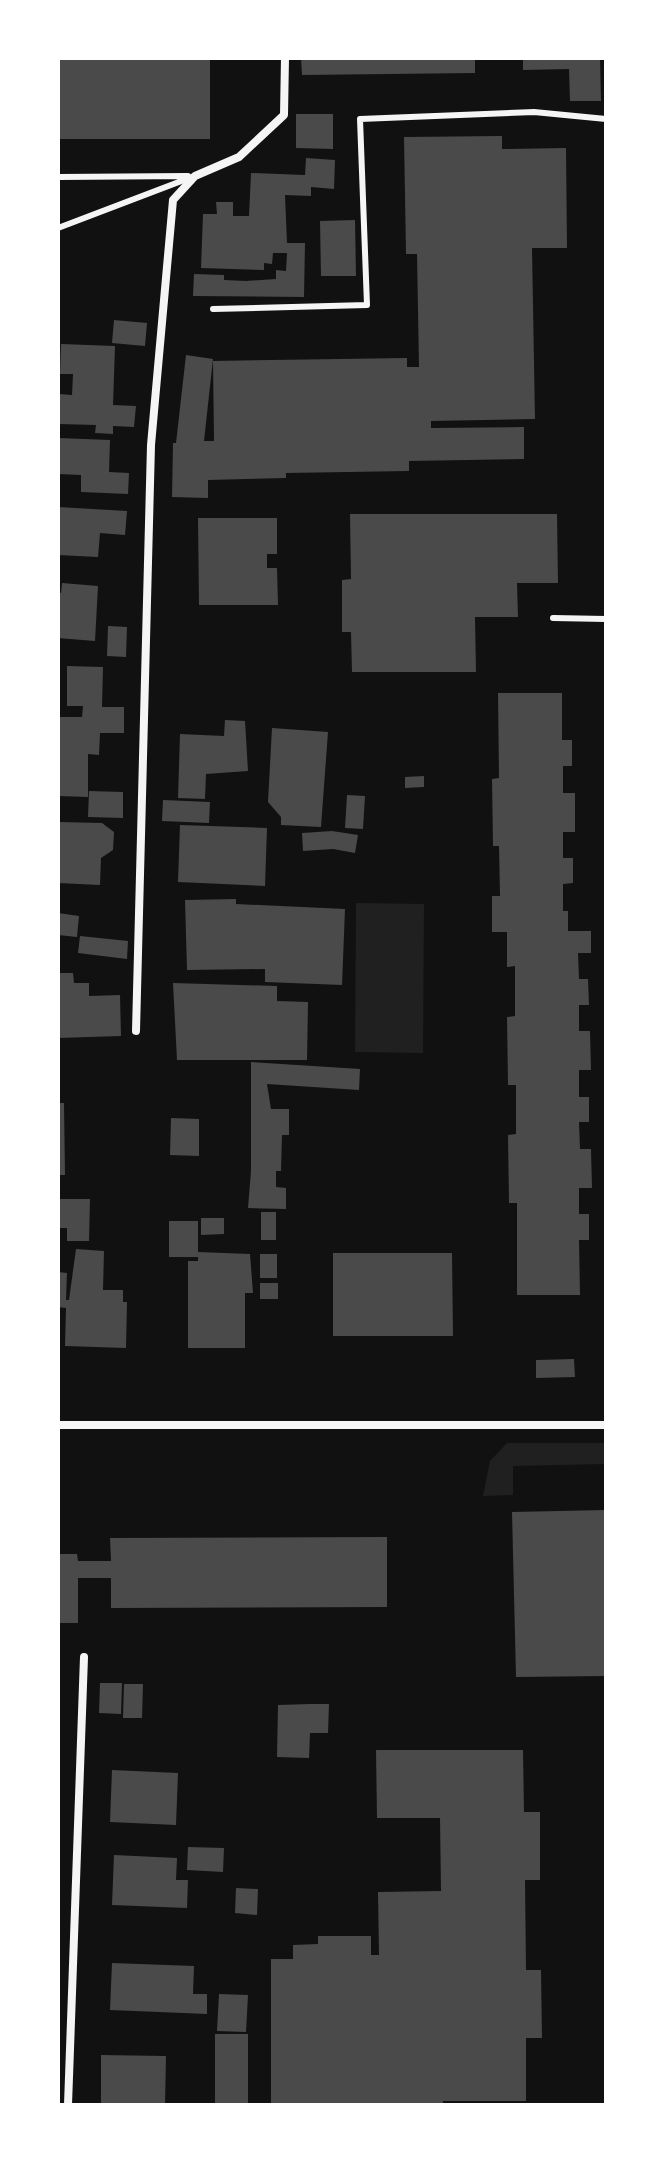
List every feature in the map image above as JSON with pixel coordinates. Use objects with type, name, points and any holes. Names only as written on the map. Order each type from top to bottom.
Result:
[{"type":"street","points":[[136,1031],[151,445],[173,200],[195,176],[239,157],[284,115],[285,58]]},
{"type":"street","points":[[58,1425],[606,1425]]},
{"type":"street","points":[[68,2105],[84,1657]]},
{"type":"lane","points":[[213,309],[367,305],[360,119],[534,112],[606,119]]},
{"type":"lane","points":[[58,177],[195,176]]},
{"type":"lane","points":[[58,228],[195,176]]},
{"type":"lane","points":[[553,618],[606,619]]},
{"type":"shaded area","points":[[356,903],[424,904],[423,1053],[355,1052]]},
{"type":"shaded area","points":[[507,1443],[606,1443],[606,1464],[513,1466],[513,1495],[483,1496],[490,1461]]},
{"type":"building","points":[[58,58],[210,58],[210,139],[58,139]]},
{"type":"building","points":[[301,58],[475,58],[475,73],[302,75]]},
{"type":"building","points":[[523,58],[600,58],[601,101],[570,101],[569,69],[523,70]]},
{"type":"building","points":[[296,114],[333,114],[333,149],[296,148]]},
{"type":"building","points":[[502,136],[502,149],[566,148],[567,248],[532,248],[535,419],[431,421],[431,428],[524,427],[524,459],[409,461],[409,471],[286,473],[286,478],[208,480],[208,498],[172,497],[173,443],[176,443],[186,355],[213,359],[204,441],[214,441],[213,361],[407,358],[407,367],[419,367],[417,254],[406,254],[404,137]]},
{"type":"building","points":[[306,158],[335,160],[334,189],[311,187],[311,196],[285,195],[287,243],[305,243],[304,297],[193,296],[194,274],[224,275],[224,280],[246,281],[276,279],[276,270],[286,271],[287,253],[273,253],[272,264],[264,263],[264,270],[201,268],[203,214],[217,214],[216,202],[233,202],[233,216],[249,216],[251,173],[305,175]]},
{"type":"building","points":[[355,220],[356,276],[321,276],[320,221]]},
{"type":"building","points":[[114,320],[147,323],[145,346],[112,343]]},
{"type":"building","points":[[61,344],[115,346],[113,405],[136,406],[134,427],[113,426],[113,434],[95,433],[96,425],[58,424],[59,394],[72,395],[73,374],[60,374]]},
{"type":"building","points":[[58,438],[110,440],[109,472],[129,473],[128,494],[81,492],[81,475],[58,474]]},
{"type":"building","points":[[58,507],[127,511],[125,535],[100,533],[98,557],[58,555]]},
{"type":"building","points":[[350,514],[557,514],[558,583],[517,583],[518,617],[475,617],[476,672],[352,672],[351,632],[342,632],[342,580],[351,579]]},
{"type":"building","points":[[198,518],[277,518],[277,554],[267,554],[267,568],[277,568],[278,605],[199,605]]},
{"type":"building","points":[[62,583],[98,586],[95,641],[58,638],[58,592],[61,593]]},
{"type":"building","points":[[108,626],[127,627],[126,657],[107,656]]},
{"type":"building","points":[[67,666],[103,667],[102,707],[124,707],[124,733],[100,733],[99,755],[88,754],[88,797],[58,796],[58,717],[82,717],[83,706],[67,706]]},
{"type":"building","points":[[498,693],[562,693],[562,740],[572,740],[572,766],[563,766],[563,793],[575,793],[575,832],[563,832],[563,858],[573,858],[573,883],[563,884],[563,911],[568,911],[568,931],[591,931],[591,953],[578,953],[579,979],[588,979],[589,1005],[579,1005],[579,1031],[590,1031],[591,1070],[579,1070],[579,1097],[589,1097],[589,1122],[579,1122],[580,1149],[591,1149],[592,1188],[579,1188],[579,1214],[589,1214],[589,1240],[579,1240],[580,1295],[517,1295],[517,1203],[509,1203],[508,1135],[516,1134],[516,1085],[508,1085],[507,1017],[515,1016],[515,966],[507,967],[507,932],[492,932],[492,896],[500,896],[499,846],[493,846],[492,779],[499,778]]},
{"type":"building","points":[[225,720],[245,721],[248,771],[206,774],[205,799],[178,798],[180,734],[224,736]]},
{"type":"building","points":[[272,728],[328,732],[321,827],[281,825],[281,817],[268,802]]},
{"type":"building","points":[[424,776],[424,787],[405,788],[405,777]]},
{"type":"building","points":[[89,791],[123,792],[123,818],[88,817]]},
{"type":"building","points":[[347,795],[365,796],[363,829],[345,828]]},
{"type":"building","points":[[163,800],[210,802],[209,823],[162,821]]},
{"type":"building","points":[[58,822],[102,823],[114,832],[113,850],[101,858],[100,885],[58,883]]},
{"type":"building","points":[[180,825],[267,828],[265,886],[178,882]]},
{"type":"building","points":[[332,831],[358,835],[355,853],[333,849],[303,851],[302,833]]},
{"type":"building","points":[[236,899],[236,904],[345,909],[342,985],[265,982],[265,969],[187,970],[185,900]]},
{"type":"building","points":[[58,913],[79,916],[77,937],[58,935]]},
{"type":"building","points":[[80,936],[128,941],[127,959],[78,953]]},
{"type":"building","points":[[58,973],[73,973],[74,983],[89,983],[89,996],[120,995],[121,1036],[58,1038]]},
{"type":"building","points":[[173,983],[277,986],[277,1001],[308,1002],[307,1060],[177,1060]]},
{"type":"building","points":[[251,1062],[360,1069],[359,1090],[267,1084],[271,1109],[289,1109],[289,1135],[282,1135],[281,1171],[276,1171],[276,1187],[286,1188],[286,1209],[248,1208]]},
{"type":"building","points":[[58,1103],[64,1103],[65,1175],[58,1175]]},
{"type":"building","points":[[171,1118],[199,1119],[199,1156],[170,1155]]},
{"type":"building","points":[[58,1199],[90,1199],[89,1241],[67,1241],[67,1228],[58,1228]]},
{"type":"building","points":[[261,1212],[276,1212],[276,1240],[261,1240]]},
{"type":"building","points":[[201,1218],[224,1218],[224,1234],[201,1235]]},
{"type":"building","points":[[169,1221],[198,1221],[198,1252],[250,1254],[253,1293],[245,1293],[245,1348],[188,1348],[188,1261],[198,1261],[198,1257],[169,1257]]},
{"type":"building","points":[[76,1249],[104,1251],[103,1290],[123,1290],[123,1302],[127,1302],[126,1348],[65,1346],[66,1308],[58,1307],[58,1272],[67,1273],[66,1300],[69,1300]]},
{"type":"building","points":[[333,1253],[452,1253],[453,1336],[333,1336]]},
{"type":"building","points":[[260,1254],[277,1254],[277,1278],[260,1278]]},
{"type":"building","points":[[260,1283],[278,1283],[278,1299],[260,1299]]},
{"type":"building","points":[[574,1359],[575,1377],[536,1378],[536,1360]]},
{"type":"building","points":[[606,1510],[606,1676],[516,1677],[512,1512]]},
{"type":"building","points":[[387,1537],[387,1607],[111,1608],[111,1578],[78,1578],[78,1623],[58,1623],[58,1554],[77,1554],[78,1561],[111,1561],[110,1538]]},
{"type":"building","points":[[100,1683],[122,1683],[121,1714],[99,1713]]},
{"type":"building","points":[[124,1684],[143,1684],[142,1718],[123,1718]]},
{"type":"building","points":[[329,1704],[328,1733],[310,1733],[309,1758],[277,1757],[278,1705]]},
{"type":"building","points":[[376,1750],[523,1750],[524,1812],[540,1812],[540,1880],[525,1880],[526,1970],[541,1970],[542,2038],[526,2038],[526,2101],[443,2101],[443,2105],[271,2105],[271,1959],[293,1959],[293,1945],[318,1944],[318,1936],[371,1936],[371,1955],[379,1955],[378,1892],[441,1891],[440,1818],[377,1818]]},
{"type":"building","points":[[112,1770],[178,1773],[176,1825],[110,1822]]},
{"type":"building","points":[[188,1847],[224,1848],[223,1872],[187,1870]]},
{"type":"building","points":[[114,1855],[177,1858],[176,1880],[188,1880],[187,1908],[112,1905]]},
{"type":"building","points":[[236,1888],[258,1889],[257,1915],[235,1913]]},
{"type":"building","points":[[112,1963],[194,1966],[193,1994],[207,1994],[207,2014],[110,2010]]},
{"type":"building","points":[[219,1994],[248,1995],[246,2032],[217,2031]]},
{"type":"building","points":[[215,2034],[248,2034],[248,2105],[215,2105]]},
{"type":"building","points":[[101,2055],[166,2056],[165,2105],[101,2105]]}]
